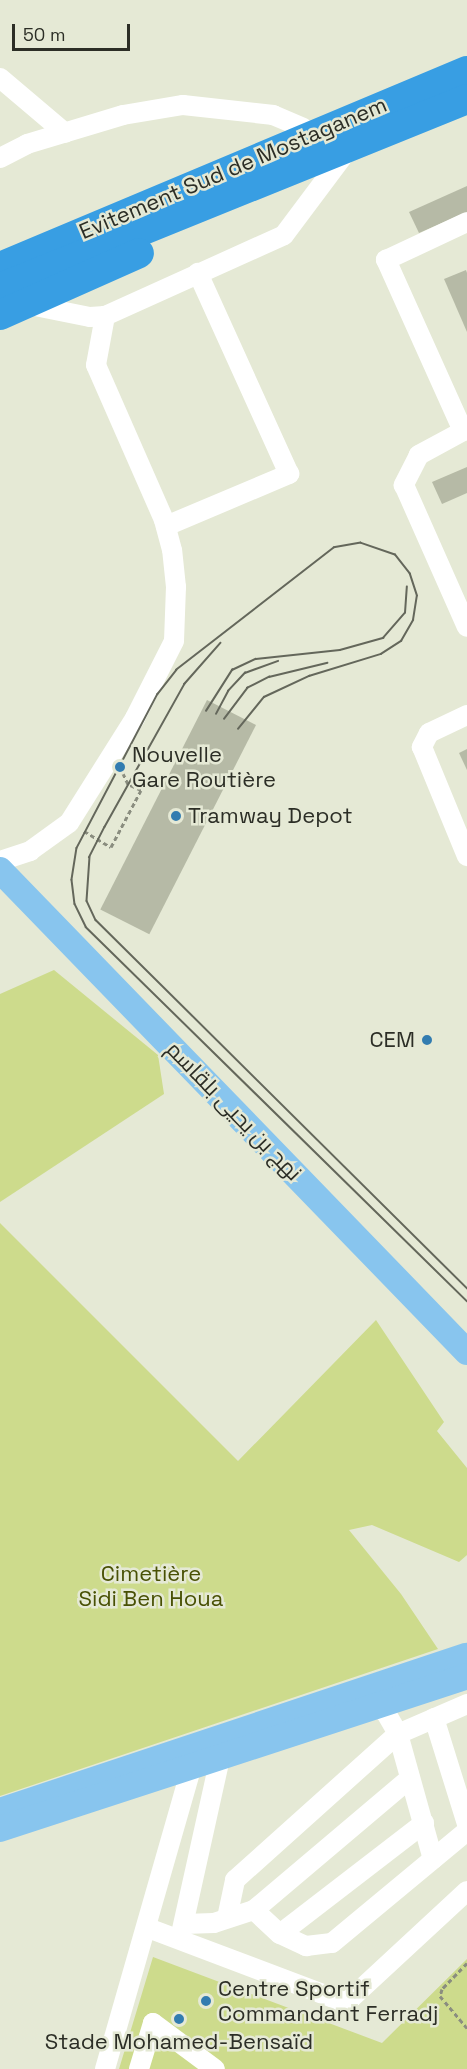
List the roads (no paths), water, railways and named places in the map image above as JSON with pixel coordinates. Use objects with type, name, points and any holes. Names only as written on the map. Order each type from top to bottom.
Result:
[{"type":"highway","name":"Evitement Sud de Mostaganem","points":[[0,267],[467,70]]},
{"type":"highway","name":"Evitement Sud de Mostaganem","points":[[0,288],[467,99]]},
{"type":"highway","points":[[0,247],[303,128],[356,117]]},
{"type":"highway","points":[[12,310],[279,190],[350,147]]},
{"type":"main road","name":"نهج بن يحيى بلقاسم","points":[[0,870],[467,1352]]},
{"type":"main road","points":[[0,1829],[467,1656]]},
{"type":"main road","points":[[219,1748],[375,1706],[467,1676]]},
{"type":"main road","points":[[0,1811],[190,1758]]},
{"type":"street","points":[[0,78],[64,133]]},
{"type":"street","points":[[0,158],[27,144],[123,115],[183,105],[273,115],[303,128]]},
{"type":"street","points":[[12,310],[90,317],[105,316],[284,235],[350,147]]},
{"type":"street","points":[[467,222],[386,260],[465,430],[419,455],[404,485],[467,627]]},
{"type":"street","points":[[166,526],[289,474],[198,273]]},
{"type":"street","points":[[0,861],[30,852],[69,822],[135,718],[174,641],[176,587],[166,526],[98,374],[94,358],[105,316]]},
{"type":"street","points":[[467,715],[429,733],[422,747],[467,856]]},
{"type":"street","points":[[227,1918],[235,1880],[398,1734],[467,1704]]},
{"type":"street","points":[[375,1706],[386,1713],[398,1734],[433,1859]]},
{"type":"street","points":[[434,1718],[467,1824]]},
{"type":"street","points":[[182,1932],[219,1748]]},
{"type":"street","points":[[105,2069],[148,1928],[190,1758]]},
{"type":"street","points":[[182,1932],[254,1910],[410,1778]]},
{"type":"street","points":[[280,1934],[423,1823]]},
{"type":"street","points":[[254,1910],[280,1934],[306,1946],[332,1943],[467,1831]]},
{"type":"street","points":[[148,1928],[182,1932],[346,2003],[467,1891]]},
{"type":"street","points":[[139,2069],[153,2023],[215,2069]]},
{"type":"tram line","points":[[238,729],[264,697],[309,676],[381,654],[401,641],[413,620],[417,596],[410,574],[395,555],[361,543],[334,548],[177,670],[158,694],[77,848],[72,880],[75,904],[86,927],[467,1301]]},
{"type":"tram line","points":[[206,711],[232,670],[256,659],[340,650],[383,638],[405,613],[407,587]]},
{"type":"tram line","points":[[221,643],[185,684],[105,827],[90,857],[87,901],[96,920],[467,1288]]},
{"type":"tram line","points":[[216,714],[228,691],[245,673],[278,661]]},
{"type":"tram line","points":[[224,719],[247,688],[269,677],[327,663]]},
{"type":"place","name":"Nouvelle Gare Routière","points":[[120,767]]},
{"type":"place","name":"Tramway Depot","points":[[176,816]]},
{"type":"place","name":"CEM","points":[[427,1040]]},
{"type":"place","name":"Centre Sportif Commandant Ferradj","points":[[206,2001]]},
{"type":"place","name":"Stade Mohamed-Bensaïd","points":[[179,2019]]},
{"type":"park label","name":"Cimetière Sidi Ben Houa","points":[[151,1586]]}]
